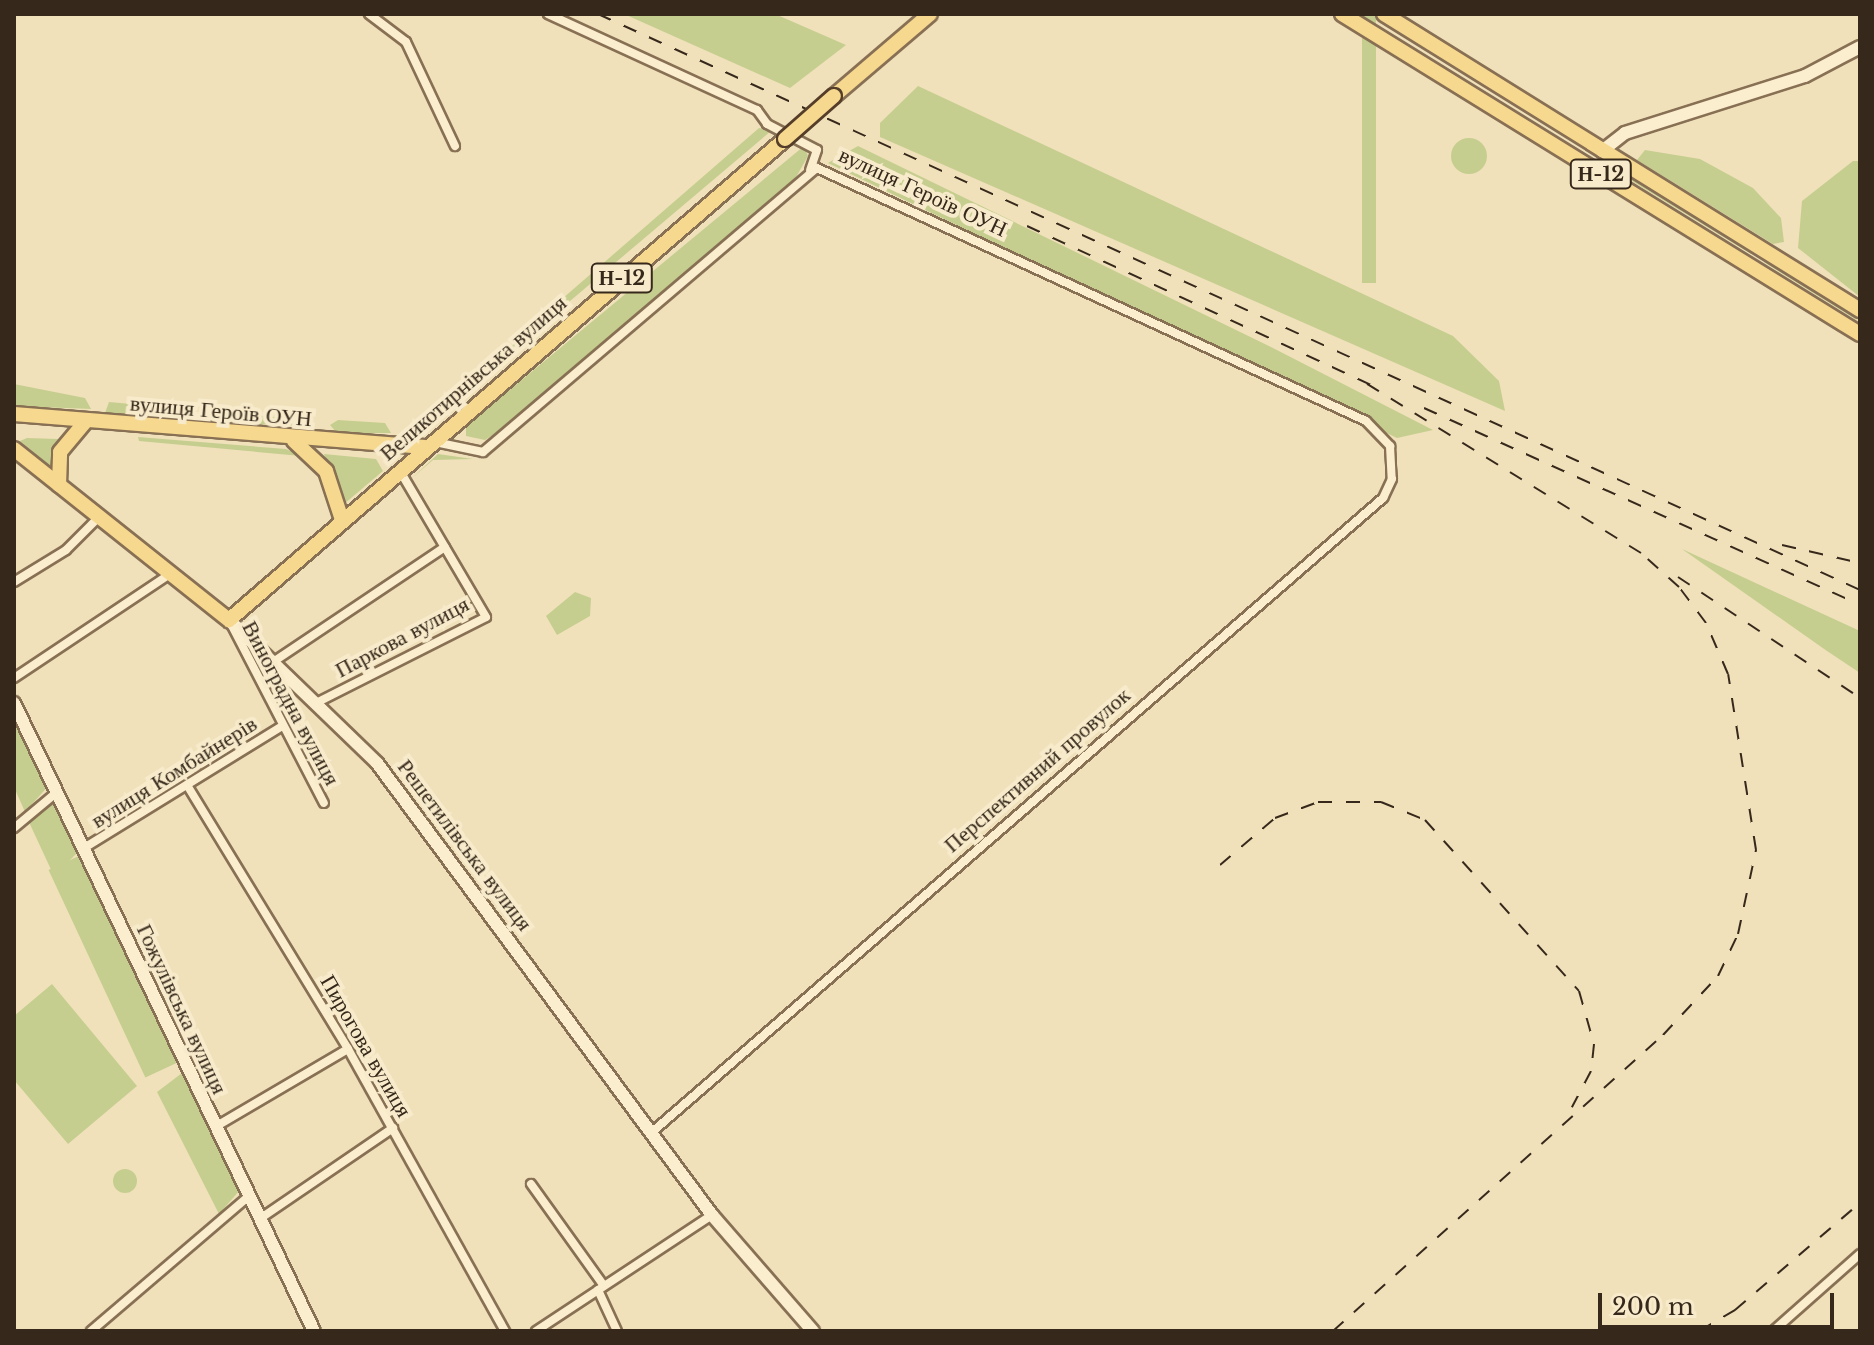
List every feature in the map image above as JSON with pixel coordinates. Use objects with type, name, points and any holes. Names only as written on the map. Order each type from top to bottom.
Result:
[{"type":"main road","name":"Великотирнівська вулиця","points":[[229,620],[930,14]]},
{"type":"main road","name":"Н-12","points":[[1342,14],[1860,334]]},
{"type":"main road","name":"Н-12","points":[[1384,14],[1860,310]]},
{"type":"main road","points":[[1589,167],[1602,151]]},
{"type":"main road","points":[[1752,267],[1762,249]]},
{"type":"main road","name":"вулиця Героїв ОУН","points":[[14,414],[293,440],[428,445]]},
{"type":"main road","points":[[59,485],[60,452],[86,421]]},
{"type":"main road","points":[[293,440],[326,471],[342,520]]},
{"type":"main road","name":"Решетилівська вулиця","points":[[14,449],[229,620]]},
{"type":"street","points":[[369,14],[406,42],[455,146]]},
{"type":"street","points":[[548,14],[757,110],[767,124],[817,150],[810,170]]},
{"type":"street","points":[[1602,151],[1625,133],[1805,76],[1860,47]]},
{"type":"street","name":"вулиця Героїв ОУН","points":[[428,445],[483,452],[810,170],[1366,421]]},
{"type":"street","name":"Перспективний провулок","points":[[651,1133],[1383,498],[1392,479],[1390,446],[1366,421]]},
{"type":"street","name":"Паркова вулиця","points":[[318,702],[486,617],[400,471]]},
{"type":"street","points":[[14,582],[66,550],[99,517]]},
{"type":"street","points":[[276,660],[445,547]]},
{"type":"street","points":[[14,678],[170,574]]},
{"type":"street","name":"Решетилівська вулиця","points":[[229,620],[276,660],[318,702],[403,797],[712,1215],[813,1331]]},
{"type":"street","name":"Виноградна вулиця","points":[[229,620],[324,803]]},
{"type":"street","name":"Гожулівська вулиця","points":[[14,703],[314,1331]]},
{"type":"street","name":"вулиця Комбайнерів","points":[[84,848],[282,726]]},
{"type":"street","name":"Пирогова вулиця","points":[[187,785],[348,1049],[505,1331]]},
{"type":"street","points":[[14,828],[57,792]]},
{"type":"street","points":[[215,1127],[348,1049]]},
{"type":"street","points":[[261,1218],[393,1128]]},
{"type":"street","points":[[531,1184],[601,1288],[617,1331]]},
{"type":"street","points":[[91,1331],[249,1196]]},
{"type":"street","points":[[536,1331],[712,1215]]},
{"type":"street","points":[[1773,1331],[1860,1254]]},
{"type":"green space","points":[[624,14],[775,14],[846,45],[790,88]]},
{"type":"green space","points":[[1362,14],[1376,14],[1376,283],[1362,283]]},
{"type":"green space","points":[[918,86],[1453,336],[1499,381],[1505,411],[880,137],[880,123]]},
{"type":"green space","points":[[759,128],[771,131],[426,423],[426,417]]},
{"type":"green space","points":[[1469,138],[1482,143],[1487,156],[1482,169],[1469,174],[1456,169],[1451,156],[1456,143]]},
{"type":"green space","points":[[804,146],[808,156],[795,179],[496,433],[485,440],[466,436],[466,426]]},
{"type":"green space","points":[[858,146],[1271,347],[1433,430],[1397,438],[828,163]]},
{"type":"green space","points":[[1645,150],[1700,159],[1753,188],[1781,218],[1784,242],[1773,244],[1637,160]]},
{"type":"green space","points":[[1853,161],[1860,161],[1860,297],[1798,248],[1802,201]]},
{"type":"green space","points":[[1622,168],[1755,248],[1751,254],[1619,173]]},
{"type":"green space","points":[[1767,257],[1859,315],[1856,320],[1764,262]]},
{"type":"green space","points":[[14,384],[85,398],[91,409],[14,406]]},
{"type":"green space","points":[[109,402],[187,409],[189,416],[105,413]]},
{"type":"green space","points":[[225,413],[300,419],[308,426],[224,423]]},
{"type":"green space","points":[[338,420],[385,423],[391,433],[337,433],[330,425]]},
{"type":"green space","points":[[138,437],[286,449],[301,456],[139,441]]},
{"type":"green space","points":[[27,438],[59,439],[51,467],[20,441]]},
{"type":"green space","points":[[324,454],[376,459],[383,471],[344,504]]},
{"type":"green space","points":[[438,454],[473,459],[433,460],[411,479]]},
{"type":"green space","points":[[1682,549],[1860,631],[1860,673],[1827,651]]},
{"type":"green space","points":[[575,592],[591,598],[590,616],[557,635],[546,616]]},
{"type":"green space","points":[[14,710],[50,784],[25,812],[14,787]]},
{"type":"green space","points":[[54,802],[80,850],[54,876],[28,820]]},
{"type":"green space","points":[[83,854],[180,1062],[145,1078],[49,870]]},
{"type":"green space","points":[[52,984],[137,1086],[68,1144],[14,1080],[14,1016]]},
{"type":"green space","points":[[186,1070],[240,1190],[219,1214],[157,1092]]},
{"type":"green space","points":[[125,1169],[136,1176],[137,1181],[130,1192],[125,1193],[114,1186],[113,1181],[120,1170]]},
{"type":"railway","points":[[598,14],[1860,590]]},
{"type":"railway","points":[[1027,226],[1376,387]]},
{"type":"railway","points":[[1333,1331],[1663,1035],[1718,976],[1738,934],[1756,850],[1728,674],[1706,623],[1679,587],[1641,553],[1367,384]]},
{"type":"railway","points":[[1424,408],[1860,605]]},
{"type":"railway","points":[[1782,545],[1860,563]]},
{"type":"railway","points":[[1678,577],[1860,698]]},
{"type":"railway","points":[[1220,865],[1275,818],[1318,802],[1381,802],[1425,820],[1579,991],[1594,1044],[1591,1071],[1572,1107]]},
{"type":"railway","points":[[1699,1331],[1735,1310],[1860,1203]]}]
